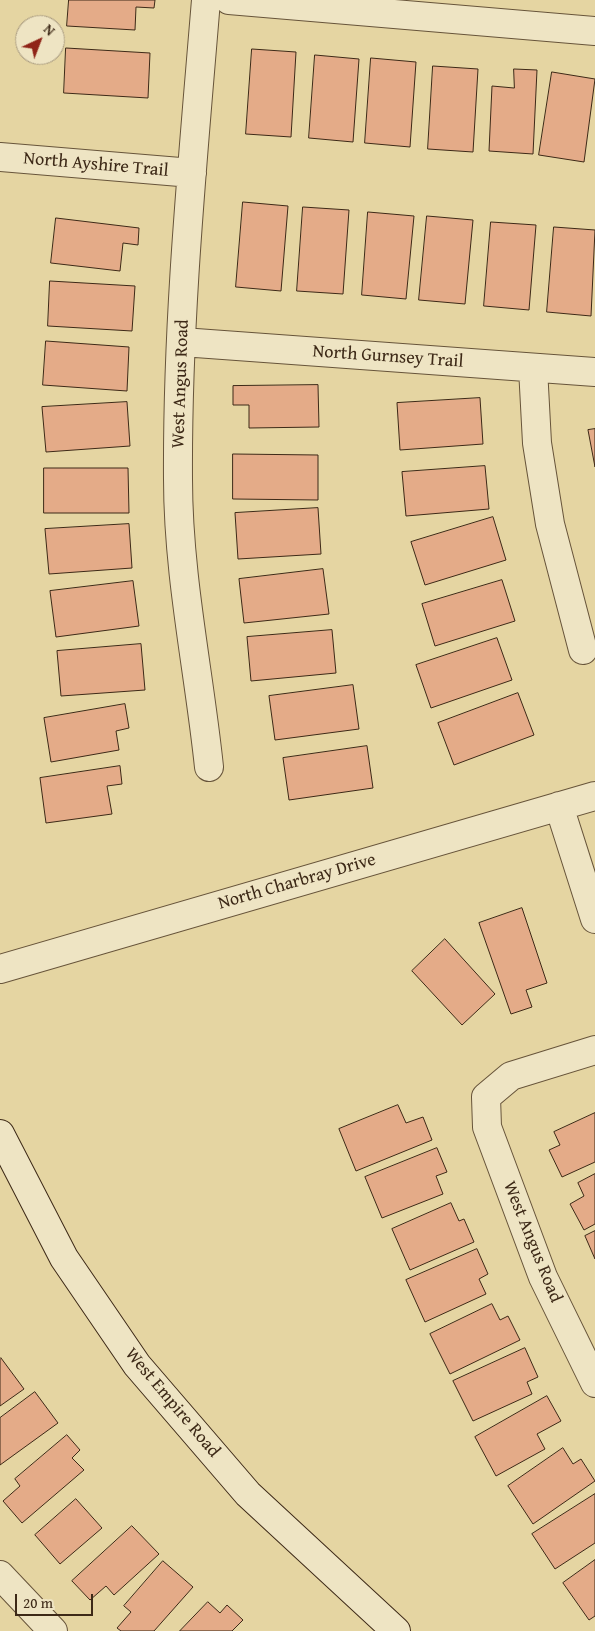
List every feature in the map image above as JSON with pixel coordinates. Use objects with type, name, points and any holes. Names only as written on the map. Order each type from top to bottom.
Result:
[{"type":"street","name":"West Angus Road","points":[[206,0],[192,173],[182,342],[178,480],[184,589],[202,703],[209,767]]},
{"type":"street","points":[[229,0],[595,31]]},
{"type":"street","name":"North Ayshire Trail","points":[[0,157],[192,173]]},
{"type":"street","name":"North Gurnsey Trail","points":[[182,342],[595,372]]},
{"type":"street","points":[[533,368],[537,444],[550,524],[583,650]]},
{"type":"street","name":"North Charbray Drive","points":[[0,969],[595,796]]},
{"type":"street","points":[[559,806],[595,919]]},
{"type":"street","name":"West Angus Road","points":[[595,1050],[511,1076],[486,1097],[487,1127],[543,1277],[595,1383]]},
{"type":"street","name":"West Empire Road","points":[[0,1134],[64,1258],[137,1365],[248,1494],[396,1631]]},
{"type":"street","points":[[0,1575],[53,1631]]},
{"type":"building","points":[[69,0],[155,0],[154,8],[136,7],[135,30],[67,26]]},
{"type":"building","points":[[66,48],[150,53],[148,98],[64,93]]},
{"type":"building","points":[[252,49],[296,52],[291,137],[246,134]]},
{"type":"building","points":[[315,55],[359,59],[353,142],[309,138]]},
{"type":"building","points":[[371,58],[416,62],[410,147],[365,143]]},
{"type":"building","points":[[433,66],[478,69],[473,152],[428,149]]},
{"type":"building","points":[[514,69],[537,70],[533,154],[489,151],[492,86],[514,88]]},
{"type":"building","points":[[552,72],[595,79],[584,162],[539,155]]},
{"type":"building","points":[[243,202],[288,206],[281,291],[236,287]]},
{"type":"building","points":[[303,207],[349,210],[343,294],[297,291]]},
{"type":"building","points":[[368,212],[414,216],[406,299],[362,295]]},
{"type":"building","points":[[427,216],[473,220],[465,304],[419,300]]},
{"type":"building","points":[[56,218],[139,228],[138,245],[123,243],[120,271],[51,263]]},
{"type":"building","points":[[491,222],[536,225],[529,310],[484,306]]},
{"type":"building","points":[[554,227],[595,230],[591,316],[547,312]]},
{"type":"building","points":[[50,281],[135,286],[132,331],[48,326]]},
{"type":"building","points":[[46,341],[129,347],[127,391],[43,385]]},
{"type":"building","points":[[318,385],[319,427],[249,428],[249,405],[233,405],[233,386]]},
{"type":"building","points":[[480,398],[483,444],[400,450],[397,403]]},
{"type":"building","points":[[127,402],[130,446],[46,452],[42,407]]},
{"type":"building","points":[[595,429],[595,467],[588,430]]},
{"type":"building","points":[[233,454],[318,455],[318,500],[233,499]]},
{"type":"building","points":[[485,466],[489,509],[406,516],[402,472]]},
{"type":"building","points":[[44,468],[128,468],[129,513],[44,513]]},
{"type":"building","points":[[318,508],[321,554],[238,559],[235,513]]},
{"type":"building","points":[[493,517],[506,560],[425,585],[411,542]]},
{"type":"building","points":[[129,524],[132,568],[49,574],[45,529]]},
{"type":"building","points":[[323,569],[329,614],[244,623],[239,579]]},
{"type":"building","points":[[502,580],[515,621],[435,646],[422,604]]},
{"type":"building","points":[[133,581],[139,626],[56,637],[50,591]]},
{"type":"building","points":[[332,630],[336,673],[251,681],[247,637]]},
{"type":"building","points":[[497,638],[512,680],[431,708],[416,665]]},
{"type":"building","points":[[141,644],[145,690],[61,696],[57,651]]},
{"type":"building","points":[[353,685],[359,729],[275,740],[269,696]]},
{"type":"building","points":[[518,693],[534,735],[454,765],[438,723]]},
{"type":"building","points":[[125,704],[129,728],[116,731],[119,750],[51,762],[44,718]]},
{"type":"building","points":[[367,746],[373,788],[289,800],[283,758]]},
{"type":"building","points":[[120,766],[122,784],[107,786],[112,814],[46,823],[40,778]]},
{"type":"building","points":[[522,908],[547,983],[526,990],[532,1007],[511,1014],[479,923]]},
{"type":"building","points":[[445,939],[495,994],[462,1025],[412,971]]},
{"type":"building","points":[[398,1105],[406,1123],[423,1117],[432,1140],[356,1171],[339,1129]]},
{"type":"building","points":[[595,1113],[595,1162],[562,1177],[549,1150],[560,1145],[554,1132]]},
{"type":"building","points":[[437,1148],[447,1172],[436,1176],[443,1194],[382,1218],[365,1177]]},
{"type":"building","points":[[595,1174],[595,1224],[584,1230],[570,1204],[584,1196],[578,1183]]},
{"type":"building","points":[[451,1203],[459,1221],[464,1219],[474,1242],[410,1270],[392,1229]]},
{"type":"building","points":[[595,1231],[595,1259],[585,1236]]},
{"type":"building","points":[[477,1249],[488,1274],[479,1279],[486,1294],[425,1322],[406,1280]]},
{"type":"building","points":[[492,1304],[500,1320],[508,1316],[520,1340],[450,1374],[430,1334]]},
{"type":"building","points":[[525,1348],[538,1377],[527,1382],[532,1394],[473,1421],[453,1381]]},
{"type":"building","points":[[0,1359],[24,1389],[0,1406]]},
{"type":"building","points":[[35,1392],[58,1423],[0,1465],[0,1418]]},
{"type":"building","points":[[547,1396],[561,1421],[537,1434],[545,1449],[496,1476],[475,1437]]},
{"type":"building","points":[[67,1435],[80,1450],[72,1458],[84,1470],[22,1523],[3,1501],[20,1486],[15,1479]]},
{"type":"building","points":[[563,1448],[573,1464],[581,1459],[595,1481],[533,1524],[508,1486]]},
{"type":"building","points":[[595,1494],[595,1543],[555,1569],[532,1534]]},
{"type":"building","points":[[76,1499],[102,1528],[60,1564],[35,1535]]},
{"type":"building","points":[[132,1526],[159,1554],[114,1595],[106,1586],[90,1600],[72,1581]]},
{"type":"building","points":[[595,1560],[595,1616],[589,1620],[563,1583]]},
{"type":"building","points":[[163,1561],[193,1587],[154,1631],[121,1631],[117,1628],[131,1612],[124,1606]]},
{"type":"building","points":[[208,1602],[220,1613],[227,1605],[243,1620],[232,1631],[180,1631]]}]
